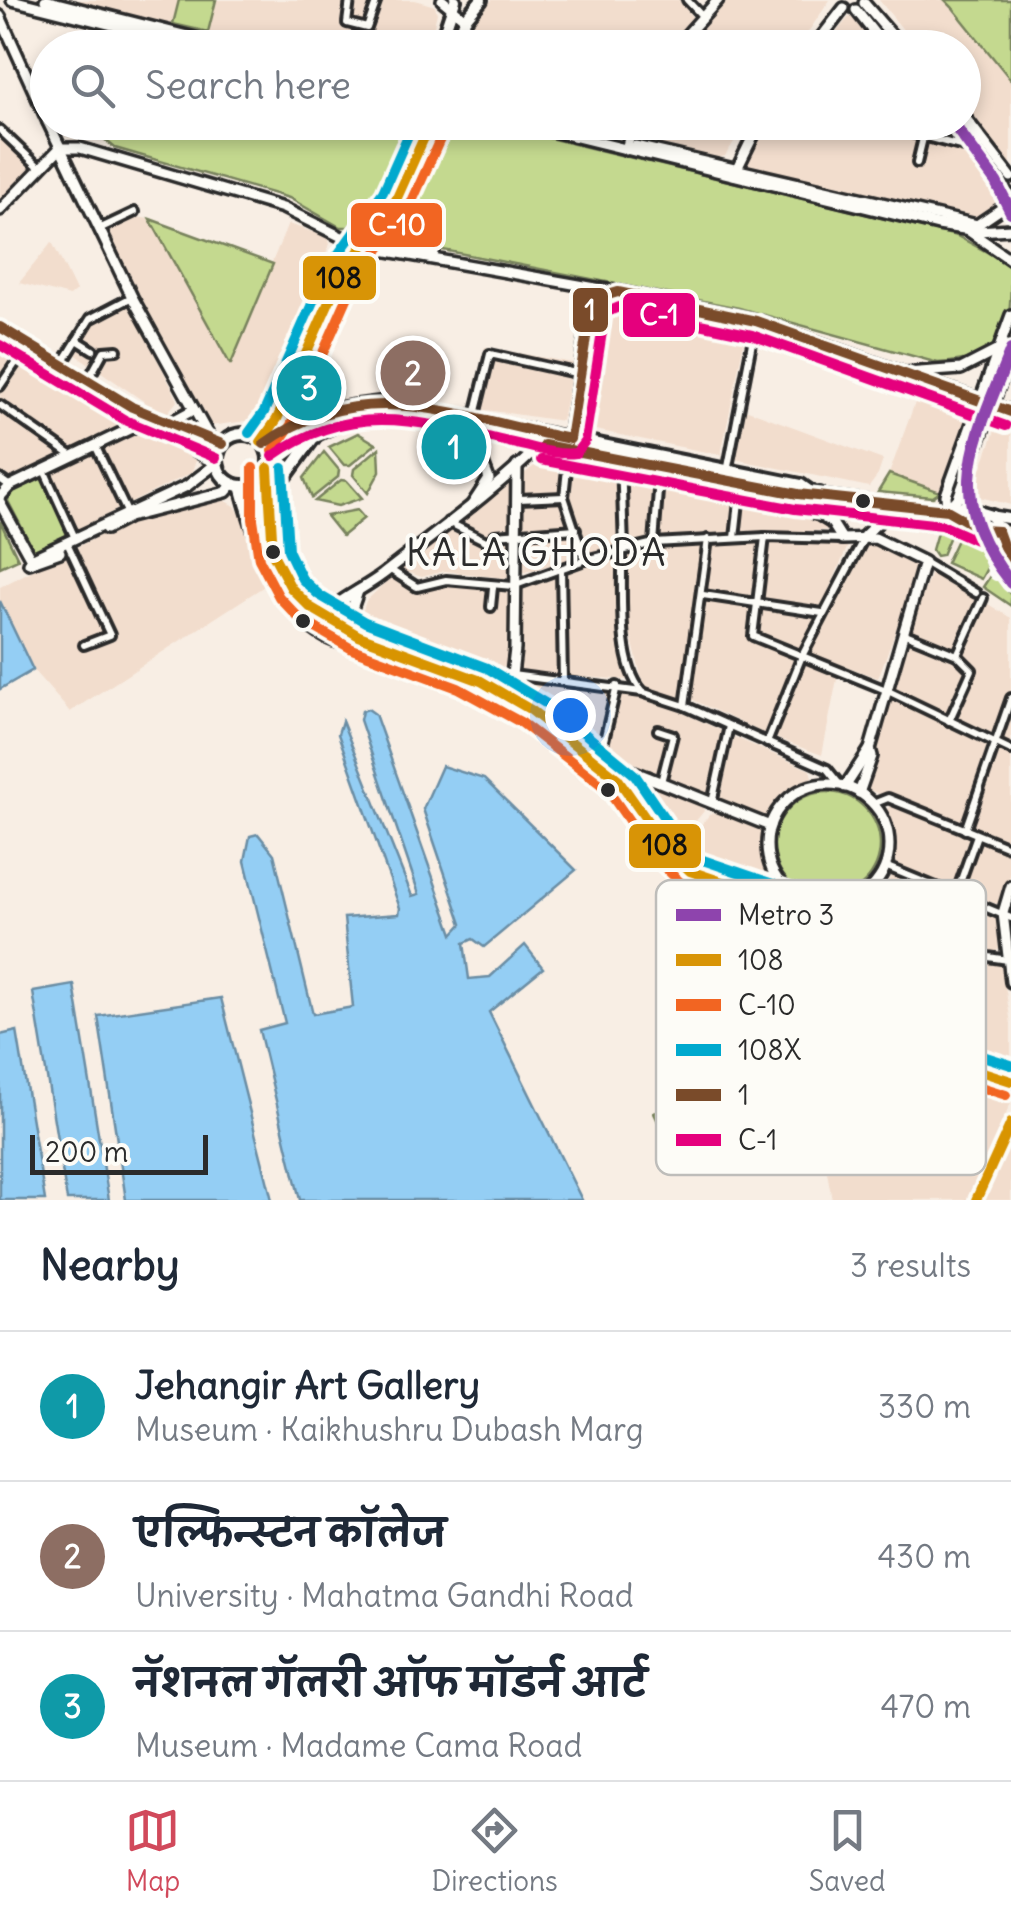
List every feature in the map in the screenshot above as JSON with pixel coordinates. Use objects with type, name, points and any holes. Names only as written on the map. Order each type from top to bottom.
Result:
[{"type":"main road","points":[[443,30],[449,2]]},
{"type":"main road","points":[[464,30],[474,7]]},
{"type":"main road","points":[[408,140],[392,182],[327,272],[260,441],[268,468],[264,537],[281,592],[315,626],[341,639],[368,643],[464,674],[499,692],[597,757],[638,802],[673,854],[747,880]]},
{"type":"main road","points":[[260,441],[340,277],[396,200],[424,140]]},
{"type":"main road","points":[[420,150],[428,140]]},
{"type":"main road","points":[[560,444],[580,374],[591,306],[598,298],[618,292],[756,321],[1011,412]]},
{"type":"main road","points":[[283,400],[303,421]]},
{"type":"main road","points":[[368,643],[292,590],[237,485],[224,478],[217,464],[217,442],[234,435],[260,441],[303,421],[358,405],[390,402],[621,459],[727,474],[742,482],[758,480],[780,490],[895,506],[948,510],[963,507],[993,516],[1011,568]]},
{"type":"main road","points":[[237,485],[257,482],[268,468],[317,432],[361,415],[391,413],[472,425]]},
{"type":"main road","points":[[267,502],[317,432]]},
{"type":"main road","points":[[560,444],[801,485],[816,493]]},
{"type":"main road","points":[[816,493],[816,513]]},
{"type":"main road","points":[[948,510],[982,530],[998,531]]},
{"type":"main road","points":[[979,512],[982,530],[1011,580]]},
{"type":"main road","points":[[638,802],[648,778]]},
{"type":"main road","points":[[986,1062],[1011,1072]]},
{"type":"main road","points":[[986,1073],[1011,1081]]},
{"type":"street","points":[[12,0],[132,30]]},
{"type":"street","points":[[44,0],[163,30]]},
{"type":"street","points":[[350,0],[347,23],[367,28],[378,0]]},
{"type":"street","points":[[463,0],[474,7]]},
{"type":"street","points":[[686,0],[702,16]]},
{"type":"street","points":[[690,30],[718,0]]},
{"type":"street","points":[[449,2],[474,7]]},
{"type":"street","points":[[824,30],[841,4],[862,4],[886,30]]},
{"type":"street","points":[[862,4],[876,30]]},
{"type":"street","points":[[0,16],[30,82]]},
{"type":"street","points":[[0,130],[38,166]]},
{"type":"street","points":[[982,139],[1011,176]]},
{"type":"street","points":[[56,140],[192,410],[217,442]]},
{"type":"street","points":[[596,140],[627,147]]},
{"type":"street","points":[[602,140],[969,231],[1011,229]]},
{"type":"street","points":[[627,147],[629,140]]},
{"type":"street","points":[[734,174],[750,140]]},
{"type":"street","points":[[917,163],[923,140]]},
{"type":"street","points":[[933,140],[968,148],[980,140]]},
{"type":"street","points":[[734,174],[983,224],[1011,200],[962,140]]},
{"type":"street","points":[[0,210],[38,166],[60,148],[80,148],[284,208],[345,242],[618,292]]},
{"type":"street","points":[[396,200],[400,230],[409,241],[450,260]]},
{"type":"street","points":[[99,229],[135,212]]},
{"type":"street","points":[[969,231],[1011,260]]},
{"type":"street","points":[[582,286],[591,306]]},
{"type":"street","points":[[61,366],[90,319],[132,297]]},
{"type":"street","points":[[988,402],[1011,316]]},
{"type":"street","points":[[727,474],[756,321]]},
{"type":"street","points":[[0,327],[61,366],[168,424],[217,442]]},
{"type":"street","points":[[0,338],[217,464],[187,486],[126,512],[31,562]]},
{"type":"street","points":[[77,340],[93,350]]},
{"type":"street","points":[[906,374],[961,369],[1000,349]]},
{"type":"street","points":[[87,381],[104,350],[117,350]]},
{"type":"street","points":[[0,386],[23,352]]},
{"type":"street","points":[[497,489],[489,479],[472,425],[490,354],[580,374]]},
{"type":"street","points":[[948,510],[946,495],[1011,354]]},
{"type":"street","points":[[0,405],[71,455]]},
{"type":"street","points":[[168,424],[192,410]]},
{"type":"street","points":[[31,562],[0,503],[10,486],[142,423]]},
{"type":"street","points":[[94,444],[126,512]]},
{"type":"street","points":[[315,626],[324,614],[497,489],[517,466],[560,444],[564,497],[585,560]]},
{"type":"street","points":[[621,459],[621,610],[633,682],[642,692]]},
{"type":"street","points":[[654,543],[660,465]]},
{"type":"street","points":[[499,692],[512,675],[516,630],[512,586],[519,499],[517,466]]},
{"type":"street","points":[[44,469],[75,538]]},
{"type":"street","points":[[0,479],[10,486]]},
{"type":"street","points":[[472,505],[489,479]]},
{"type":"street","points":[[735,538],[742,482]]},
{"type":"street","points":[[31,562],[129,518],[220,494],[237,485]]},
{"type":"street","points":[[780,490],[832,523],[842,539]]},
{"type":"street","points":[[519,499],[564,497]]},
{"type":"street","points":[[767,743],[822,613],[864,536],[895,506]]},
{"type":"street","points":[[993,516],[1011,519]]},
{"type":"street","points":[[448,522],[488,542],[495,535],[576,529]]},
{"type":"street","points":[[998,531],[1011,531]]},
{"type":"street","points":[[389,570],[417,588],[446,580],[512,586],[585,560],[654,543],[708,538],[864,536],[924,562],[980,595],[957,655]]},
{"type":"street","points":[[765,537],[753,636],[886,690],[1011,750]]},
{"type":"street","points":[[684,706],[703,595],[708,538]]},
{"type":"street","points":[[69,547],[110,634],[98,643],[84,645]]},
{"type":"street","points":[[842,786],[870,750],[924,562]]},
{"type":"street","points":[[561,569],[563,680]]},
{"type":"street","points":[[491,607],[493,587]]},
{"type":"street","points":[[341,639],[358,590]]},
{"type":"street","points":[[703,595],[757,607],[822,613]]},
{"type":"street","points":[[904,633],[957,655],[972,670],[949,721]]},
{"type":"street","points":[[512,675],[642,692],[684,706],[827,770],[842,786],[873,804],[889,840],[885,866],[878,880]]},
{"type":"street","points":[[617,686],[597,757],[711,806],[773,826]]},
{"type":"street","points":[[965,830],[1011,698]]},
{"type":"street","points":[[711,806],[729,726]]},
{"type":"street","points":[[658,730],[673,735],[660,783]]},
{"type":"street","points":[[859,794],[872,756],[870,750]]},
{"type":"street","points":[[776,880],[767,845],[786,801],[811,786],[842,786]]},
{"type":"street","points":[[873,804],[888,798],[1011,848]]},
{"type":"street","points":[[961,880],[977,835]]},
{"type":"street","points":[[885,866],[921,880]]},
{"type":"street","points":[[1011,886],[1007,916],[1011,982]]},
{"type":"street","points":[[976,1200],[1011,1122]]},
{"type":"shaded area","points":[[54,0],[415,0],[435,6],[437,13],[433,30],[180,30]]},
{"type":"shaded area","points":[[492,0],[679,0],[693,18],[682,30],[468,30]]},
{"type":"shaded area","points":[[728,0],[830,0],[810,30],[699,30]]},
{"type":"shaded area","points":[[879,0],[945,0],[970,30],[903,30]]},
{"type":"shaded area","points":[[849,17],[862,19],[870,30],[838,30]]},
{"type":"shaded area","points":[[981,44],[1011,80],[1011,165],[981,127]]},
{"type":"shaded area","points":[[0,136],[33,167],[0,203]]},
{"type":"shaded area","points":[[640,140],[735,140],[725,156],[717,159]]},
{"type":"shaded area","points":[[757,140],[913,140],[967,152],[998,194],[996,209],[978,224],[749,169],[746,163]]},
{"type":"shaded area","points":[[135,217],[150,219],[230,363],[288,224],[328,237],[330,244],[253,420],[210,426],[194,402],[106,231]]},
{"type":"shaded area","points":[[52,242],[76,291],[70,296],[19,283]]},
{"type":"shaded area","points":[[600,302],[746,331],[721,455],[575,426]]},
{"type":"shaded area","points":[[129,303],[178,400],[165,416],[75,354],[94,323]]},
{"type":"shaded area","points":[[0,341],[127,416],[129,422],[12,483],[0,474]]},
{"type":"shaded area","points":[[485,347],[573,363],[562,421],[472,408]]},
{"type":"shaded area","points":[[920,389],[970,410],[972,416],[940,492],[889,474]]},
{"type":"shaded area","points":[[745,409],[883,460],[878,475],[869,487],[735,459]]},
{"type":"shaded area","points":[[998,422],[1011,423],[1011,505],[972,495]]},
{"type":"shaded area","points":[[146,426],[192,452],[196,461],[191,473],[78,529],[52,473],[54,468]]},
{"type":"shaded area","points":[[553,452],[774,493],[832,530],[645,539],[504,578],[445,571],[422,577],[397,569]]},
{"type":"shaded area","points":[[221,498],[235,506],[246,523],[266,585],[70,712],[33,670],[0,601],[0,587],[122,524]]},
{"type":"shaded area","points":[[850,541],[769,732],[765,734],[691,699],[713,544]]},
{"type":"shaded area","points":[[868,541],[919,568],[878,678],[808,652],[863,542]]},
{"type":"shaded area","points":[[706,542],[683,696],[678,699],[647,688],[641,676],[623,602],[624,551]]},
{"type":"shaded area","points":[[610,555],[617,559],[620,617],[631,680],[503,672],[359,623],[366,601],[390,578],[420,583],[446,577],[522,586]]},
{"type":"shaded area","points":[[932,570],[1011,618],[1011,748],[893,690],[890,682]]},
{"type":"shaded area","points":[[806,662],[838,674],[822,755],[778,739],[775,733]]},
{"type":"shaded area","points":[[518,678],[621,690],[658,701],[720,730],[723,736],[710,794],[644,773],[596,750],[514,697],[511,690]]},
{"type":"shaded area","points":[[894,697],[1011,754],[1011,843],[866,789],[889,700]]},
{"type":"shaded area","points":[[734,737],[810,770],[812,777],[783,797],[766,817],[719,801]]},
{"type":"shaded area","points":[[657,785],[702,805],[704,811],[678,843],[645,803],[651,786]]},
{"type":"shaded area","points":[[894,803],[1011,853],[1011,873],[1000,901],[997,904],[986,900],[986,880],[933,880],[896,866],[893,826],[886,810]]},
{"type":"shaded area","points":[[718,812],[761,829],[766,880],[683,854],[683,847],[710,814]]},
{"type":"shaded area","points":[[986,911],[997,915],[999,949],[986,951]]},
{"type":"shaded area","points":[[986,963],[1002,966],[1011,1024],[1011,1067],[986,1058]]},
{"type":"shaded area","points":[[986,1081],[1009,1087],[1011,1103],[986,1158]]},
{"type":"shaded area","points":[[1011,1141],[1011,1200],[983,1200]]},
{"type":"shaded area","points":[[828,1175],[978,1175],[967,1200],[832,1200]]},
{"type":"green space","points":[[179,0],[216,0],[208,30],[173,24]]},
{"type":"green space","points":[[945,0],[1011,0],[1011,80],[981,43],[981,30],[971,30]]},
{"type":"green space","points":[[105,140],[397,140],[389,178],[348,227],[340,227],[289,198],[115,148]]},
{"type":"green space","points":[[439,140],[558,140],[957,236],[1011,265],[1007,323],[993,347],[980,355],[938,363],[739,308],[433,248],[408,232],[414,180],[428,151]]},
{"type":"green space","points":[[150,219],[273,264],[231,364],[230,364]]},
{"type":"green space","points":[[387,224],[419,249],[419,251],[372,244]]},
{"type":"green space","points":[[358,433],[376,444],[350,465],[344,465],[329,447]]},
{"type":"green space","points":[[379,448],[380,471],[368,493],[353,475],[354,469]]},
{"type":"green space","points":[[324,452],[339,470],[338,477],[312,498],[304,478]]},
{"type":"green space","points":[[889,474],[940,492],[933,497],[878,492]]},
{"type":"green space","points":[[42,476],[71,537],[39,553],[34,551],[8,501],[10,491]]},
{"type":"green space","points":[[341,480],[347,481],[362,498],[338,506],[315,501]]},
{"type":"green space","points":[[357,510],[364,518],[342,536],[326,516]]},
{"type":"green space","points":[[0,521],[18,559],[0,567]]},
{"type":"green space","points":[[944,526],[952,531],[942,555],[936,556],[932,550],[938,529]]},
{"type":"green space","points":[[962,529],[977,535],[987,568],[981,579],[946,563]]},
{"type":"green space","points":[[992,573],[1011,595],[1011,606],[983,587]]},
{"type":"green space","points":[[817,793],[837,793],[857,801],[871,815],[879,835],[879,855],[867,880],[787,880],[775,855],[775,835],[783,815],[797,801]]},
{"type":"water","points":[[0,601],[33,670],[0,689]]},
{"type":"water","points":[[368,709],[375,714],[453,934],[462,924],[423,809],[442,766],[484,779],[576,870],[484,947],[473,939],[464,943],[469,979],[490,977],[525,945],[543,968],[489,1012],[582,1200],[300,1200],[259,1030],[285,1023],[245,861],[250,836],[258,834],[274,854],[313,1014],[353,1007],[344,918],[399,914],[400,908],[338,734],[342,721],[412,896],[419,894],[360,720],[362,711]]},
{"type":"water","points":[[74,985],[109,1200],[67,1200],[33,992]]},
{"type":"water","points":[[221,998],[272,1200],[126,1200],[98,1016]]},
{"type":"water","points":[[17,1031],[45,1200],[0,1200],[0,1035]]},
{"type":"metro line","name":"3","points":[[965,140],[996,182],[1011,212]]},
{"type":"metro line","name":"3","points":[[1011,350],[976,441],[970,495],[976,523],[989,552],[1011,583]]},
{"type":"transit line","name":"108X","points":[[249,433],[264,412],[327,270],[383,192],[406,140]]},
{"type":"transit line","name":"108","points":[[261,442],[277,419],[340,277],[396,200],[423,140]]},
{"type":"transit line","name":"C-10","points":[[273,451],[291,425],[353,285],[409,208],[440,140]]},
{"type":"transit line","name":"1","points":[[264,444],[301,422],[339,410],[376,405],[451,412],[570,439],[591,306],[598,298],[618,292],[756,321],[1011,412]]},
{"type":"transit line","name":"C-1","points":[[273,456],[330,427],[387,420],[446,427],[551,452],[576,453],[585,441],[605,313],[619,307],[752,335],[1006,426]]},
{"type":"transit line","name":"1","points":[[0,327],[132,407],[222,444]]},
{"type":"transit line","name":"C-1","points":[[0,345],[125,420],[216,458]]},
{"type":"transit line","name":"1","points":[[544,445],[798,494],[947,510],[982,530],[998,531],[1011,567]]},
{"type":"transit line","name":"C-1","points":[[541,460],[795,509],[942,525],[987,545],[997,572]]},
{"type":"transit line","name":"C-10","points":[[253,468],[253,519],[259,559],[279,597],[300,619],[352,649],[458,688],[522,723],[607,789],[655,858],[678,880]]},
{"type":"transit line","name":"108","points":[[268,468],[273,554],[291,588],[310,607],[359,636],[481,681],[531,710],[618,779],[667,849],[690,871],[716,880]]},
{"type":"transit line","name":"108X","points":[[283,468],[288,550],[302,579],[319,595],[365,622],[487,668],[555,709],[635,775],[679,840],[697,858],[761,880]]},
{"type":"transit line","name":"108X","points":[[986,1057],[1011,1065]]},
{"type":"transit line","name":"108","points":[[986,1073],[1011,1081]]},
{"type":"transit line","name":"C-10","points":[[986,1089],[1006,1095]]},
{"type":"transit line","name":"108","points":[[976,1200],[1011,1123]]},
{"type":"place","name":"एल्फिन्स्टन कॉलेज","points":[[413,373]]},
{"type":"place","name":"नॅशनल गॅलरी ऑफ मॉडर्न आर्ट","points":[[309,388]]},
{"type":"place","name":"Jehangir Art Gallery","points":[[454,447]]},
{"type":"district","name":"KALA GHODA","points":[[537,552]]}]
